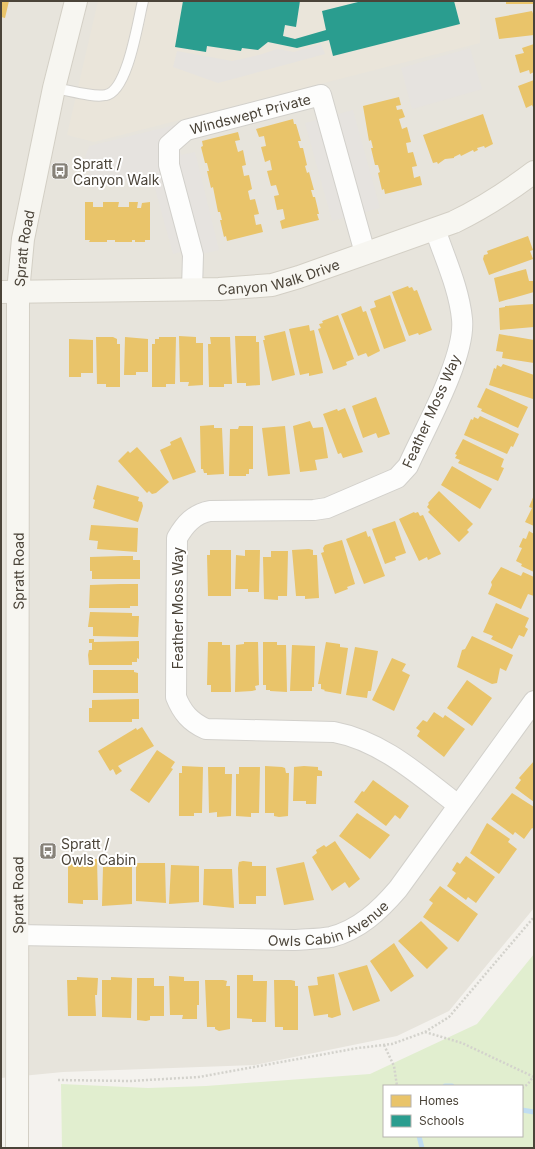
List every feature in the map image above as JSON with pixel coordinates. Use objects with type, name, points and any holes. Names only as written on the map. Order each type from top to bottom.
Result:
[{"type":"street","name":"Spratt Road","points":[[17,1148],[9,935],[9,292],[21,248],[54,88],[76,1]]},
{"type":"street","name":"Windswept Private","points":[[192,289],[192,255],[169,165],[169,146],[186,130],[321,95],[365,252]]},
{"type":"street","name":"Canyon Walk Drive","points":[[9,292],[192,289],[272,285],[300,277],[365,252],[435,229],[478,210],[510,190],[534,172]]},
{"type":"street","name":"Feather Moss Way","points":[[435,229],[457,290],[462,321],[461,336],[452,369],[408,466],[397,478],[327,508],[314,510],[210,511],[202,513],[183,527],[177,538],[176,697],[181,709],[188,717],[196,725],[206,729],[334,732],[350,735],[390,754],[458,805]]},
{"type":"street","name":"Owls Cabin Avenue","points":[[9,935],[294,940],[329,937],[352,929],[369,918],[386,904],[534,701]]},
{"type":"lane","points":[[54,88],[98,95],[106,95],[113,92],[122,81],[127,67],[143,1]]},
{"type":"path","points":[[58,1080],[125,1081],[199,1077],[358,1048],[392,1044],[425,1032],[449,1017],[534,917]]},
{"type":"path","points":[[425,1032],[462,1043],[533,1077],[528,1084],[523,1087]]},
{"type":"path","points":[[384,1045],[394,1066],[397,1085]]},
{"type":"shaded area","points":[[1,1],[534,1],[534,908],[449,1011],[397,1036],[255,1065],[63,1072],[1,1078]]},
{"type":"shaded area","points":[[98,1],[480,1],[480,43],[94,142],[67,135]]},
{"type":"shaded area","points":[[321,44],[325,54],[218,83],[173,67],[177,51],[232,61],[277,49],[294,52]]},
{"type":"shaded area","points":[[470,48],[482,89],[412,109],[401,68]]},
{"type":"shaded area","points":[[353,110],[380,208],[332,221],[305,123]]},
{"type":"shaded area","points":[[175,125],[181,155],[195,152],[219,250],[206,253],[184,251],[173,254],[151,174],[92,189],[85,157],[89,146]]},
{"type":"green space","points":[[534,954],[534,1148],[62,1148],[61,1084],[148,1088],[206,1086],[370,1074],[477,1024]]},
{"type":"building: Homes","points":[[1,1],[9,1],[5,18],[1,17]]},
{"type":"building: Homes","points":[[506,1],[534,1],[534,4],[506,4]]},
{"type":"building: Homes","points":[[532,11],[534,16],[534,35],[499,39],[495,18]]},
{"type":"building: Homes","points":[[534,44],[534,72],[530,74],[529,70],[520,73],[515,55],[524,53],[522,48]]},
{"type":"building: Homes","points":[[534,80],[534,109],[532,105],[526,108],[518,86]]},
{"type":"building: Homes","points":[[399,97],[401,105],[396,106],[397,110],[402,109],[405,117],[399,119],[402,129],[407,127],[411,142],[406,143],[408,153],[413,152],[417,166],[412,167],[414,178],[420,176],[422,185],[385,194],[384,189],[382,190],[378,173],[380,172],[378,165],[375,165],[371,148],[373,148],[371,140],[369,141],[363,106]]},
{"type":"building: Homes","points":[[483,114],[493,144],[485,148],[484,146],[477,148],[478,150],[474,152],[473,150],[461,156],[460,154],[454,158],[445,159],[438,164],[437,162],[433,163],[423,135]]},
{"type":"building: Homes","points":[[293,119],[301,141],[298,141],[300,148],[303,148],[307,165],[305,166],[307,173],[309,172],[314,190],[311,190],[313,197],[315,197],[319,220],[282,229],[280,221],[285,219],[283,209],[277,210],[274,196],[279,195],[276,185],[271,186],[267,171],[272,170],[270,160],[265,162],[261,147],[266,146],[264,136],[259,137],[256,129]]},
{"type":"building: Homes","points":[[238,132],[240,140],[235,141],[238,152],[243,150],[246,165],[242,166],[244,176],[249,175],[252,189],[248,191],[250,200],[255,199],[259,214],[254,215],[256,225],[261,224],[263,232],[227,241],[226,236],[224,237],[220,220],[222,220],[220,212],[218,212],[213,187],[211,188],[207,171],[209,171],[207,163],[205,163],[201,147],[203,146],[202,141]]},
{"type":"building: Homes","points":[[85,202],[93,202],[93,207],[103,207],[103,202],[119,202],[118,207],[129,207],[129,202],[138,202],[137,208],[141,208],[142,203],[150,202],[150,240],[145,240],[145,242],[135,242],[135,240],[132,240],[132,242],[115,242],[115,240],[107,240],[107,242],[89,242],[90,240],[85,240]]},
{"type":"building: Homes","points":[[528,236],[533,250],[530,251],[533,259],[489,275],[483,259],[484,255],[488,254],[487,251]]},
{"type":"building: Homes","points":[[526,269],[529,281],[533,281],[534,292],[499,302],[494,278]]},
{"type":"building: Homes","points":[[408,286],[409,288],[412,287],[414,291],[417,290],[432,330],[419,335],[418,333],[409,336],[392,292]]},
{"type":"building: Homes","points":[[390,295],[406,341],[384,349],[370,309],[376,307],[374,301]]},
{"type":"building: Homes","points":[[534,304],[534,327],[500,330],[499,308],[505,306]]},
{"type":"building: Homes","points":[[361,306],[363,312],[366,311],[380,351],[368,357],[366,353],[358,356],[341,314]]},
{"type":"building: Homes","points":[[338,315],[354,359],[346,362],[347,365],[333,370],[318,329],[321,328],[319,324],[323,323],[322,321]]},
{"type":"building: Homes","points":[[309,325],[310,331],[314,330],[323,373],[309,376],[309,373],[300,375],[289,329]]},
{"type":"building: Homes","points":[[285,331],[295,375],[272,381],[263,340],[265,340],[264,336]]},
{"type":"building: Homes","points":[[499,334],[534,340],[534,363],[502,358],[503,352],[496,351]]},
{"type":"building: Homes","points":[[179,336],[196,337],[196,343],[203,343],[203,385],[188,386],[189,382],[180,382]]},
{"type":"building: Homes","points":[[235,336],[256,336],[256,342],[259,342],[260,385],[246,386],[246,383],[237,383]]},
{"type":"building: Homes","points":[[96,337],[113,337],[117,339],[117,344],[120,344],[120,387],[106,387],[106,384],[97,384]]},
{"type":"building: Homes","points":[[125,337],[148,339],[148,372],[136,372],[136,375],[124,375]]},
{"type":"building: Homes","points":[[159,337],[176,337],[175,384],[166,384],[166,387],[152,387],[152,344],[155,344],[155,339],[159,339]]},
{"type":"building: Homes","points":[[210,337],[230,337],[232,384],[224,384],[224,387],[209,387],[208,344],[211,344]]},
{"type":"building: Homes","points":[[69,339],[93,340],[93,373],[81,373],[81,377],[69,377]]},
{"type":"building: Homes","points":[[503,364],[534,375],[533,399],[489,385],[494,368],[496,369],[497,365],[501,367]]},
{"type":"building: Homes","points":[[486,388],[528,407],[518,428],[481,411],[482,409],[477,407]]},
{"type":"building: Homes","points":[[376,397],[390,434],[378,438],[376,433],[363,438],[352,406]]},
{"type":"building: Homes","points":[[345,408],[363,452],[343,458],[341,453],[338,454],[323,414]]},
{"type":"building: Homes","points":[[480,416],[519,434],[513,447],[511,446],[507,454],[464,435],[471,419],[473,420],[474,417],[478,419]]},
{"type":"building: Homes","points":[[310,421],[313,428],[323,427],[328,458],[315,460],[317,470],[300,472],[293,426]]},
{"type":"building: Homes","points":[[214,425],[214,428],[222,428],[224,474],[207,475],[207,473],[204,473],[203,469],[201,469],[200,426]]},
{"type":"building: Homes","points":[[239,426],[253,426],[253,469],[249,469],[249,474],[246,474],[246,476],[229,476],[230,429],[238,429]]},
{"type":"building: Homes","points":[[285,426],[290,474],[268,476],[262,428]]},
{"type":"building: Homes","points":[[181,437],[196,472],[173,480],[160,450],[171,445],[170,442]]},
{"type":"building: Homes","points":[[463,439],[504,459],[501,467],[504,468],[498,481],[458,463],[460,460],[455,458],[457,455],[455,454]]},
{"type":"building: Homes","points":[[137,447],[169,482],[156,493],[152,494],[149,491],[147,493],[118,461],[128,451],[130,453]]},
{"type":"building: Homes","points":[[452,466],[492,489],[480,509],[441,485]]},
{"type":"building: Homes","points":[[97,485],[139,497],[138,501],[142,502],[143,506],[138,522],[93,508],[95,500],[93,499]]},
{"type":"building: Homes","points":[[439,491],[473,524],[467,530],[469,532],[459,542],[428,512],[430,510],[427,507],[429,504],[428,503]]},
{"type":"building: Homes","points":[[534,495],[534,526],[525,522],[532,508],[529,507]]},
{"type":"building: Homes","points":[[414,512],[418,512],[420,516],[423,515],[441,554],[428,560],[427,557],[419,561],[399,519]]},
{"type":"building: Homes","points":[[395,521],[406,553],[395,557],[396,560],[385,564],[372,529]]},
{"type":"building: Homes","points":[[91,525],[138,528],[137,552],[97,549],[98,541],[89,540]]},
{"type":"building: Homes","points":[[366,531],[368,537],[370,536],[385,576],[364,584],[346,539]]},
{"type":"building: Homes","points":[[529,531],[534,534],[534,572],[521,566],[522,564],[516,561],[522,548],[519,547],[523,538],[526,539]]},
{"type":"building: Homes","points":[[342,540],[355,584],[347,587],[348,589],[335,594],[321,553],[324,552],[323,548],[325,545]]},
{"type":"building: Homes","points":[[210,550],[231,550],[231,596],[208,596],[207,555],[210,555]]},
{"type":"building: Homes","points":[[245,550],[260,550],[259,592],[248,592],[248,589],[235,589],[236,555],[245,556]]},
{"type":"building: Homes","points":[[292,550],[313,550],[313,555],[317,555],[319,598],[305,599],[305,596],[296,596]]},
{"type":"building: Homes","points":[[271,551],[288,551],[287,596],[278,596],[278,600],[264,599],[263,557],[271,557]]},
{"type":"building: Homes","points":[[133,556],[133,560],[140,560],[140,579],[92,579],[92,571],[90,571],[90,557]]},
{"type":"building: Homes","points":[[501,567],[521,576],[523,572],[534,577],[534,596],[528,594],[521,609],[488,594],[492,585],[491,582]]},
{"type":"building: Homes","points":[[138,584],[138,606],[130,606],[130,608],[89,608],[90,585]]},
{"type":"building: Homes","points":[[496,603],[529,618],[525,627],[528,629],[524,637],[519,635],[512,649],[491,639],[493,636],[483,632]]},
{"type":"building: Homes","points":[[90,612],[132,613],[132,616],[139,616],[138,637],[93,636],[93,627],[88,627]]},
{"type":"building: Homes","points":[[472,636],[513,655],[506,671],[500,668],[497,683],[492,684],[457,667],[462,650],[465,649]]},
{"type":"building: Homes","points":[[89,639],[94,639],[94,642],[139,641],[139,659],[137,658],[137,662],[132,662],[132,665],[89,665],[88,655],[89,650],[92,650],[92,643],[89,643]]},
{"type":"building: Homes","points":[[208,642],[222,642],[222,645],[230,645],[231,692],[211,692],[211,685],[207,685]]},
{"type":"building: Homes","points":[[244,642],[258,642],[259,685],[255,686],[256,690],[235,692],[236,645],[244,644]]},
{"type":"building: Homes","points":[[263,642],[277,642],[277,645],[286,645],[287,692],[266,690],[266,685],[263,685]]},
{"type":"building: Homes","points":[[326,642],[340,644],[340,647],[348,648],[341,694],[324,691],[325,690],[321,689],[321,684],[318,684]]},
{"type":"building: Homes","points":[[292,645],[315,646],[314,687],[312,687],[312,691],[290,691]]},
{"type":"building: Homes","points":[[355,647],[378,651],[371,691],[368,691],[367,698],[346,695]]},
{"type":"building: Homes","points":[[392,658],[406,664],[402,671],[410,675],[394,711],[372,700]]},
{"type":"building: Homes","points":[[93,670],[134,670],[134,672],[138,673],[138,693],[93,693]]},
{"type":"building: Homes","points":[[467,680],[492,698],[472,726],[447,708]]},
{"type":"building: Homes","points":[[139,699],[139,719],[132,719],[132,722],[89,722],[89,708],[92,708],[92,700]]},
{"type":"building: Homes","points":[[434,712],[443,718],[445,715],[465,729],[444,757],[417,736],[420,731],[416,728],[423,720],[427,722]]},
{"type":"building: Homes","points":[[142,727],[154,746],[118,766],[122,771],[116,775],[113,769],[110,771],[98,751],[136,728],[137,730]]},
{"type":"building: Homes","points":[[157,750],[175,762],[171,768],[173,769],[149,803],[130,790]]},
{"type":"building: Homes","points":[[534,761],[534,802],[515,788],[521,780],[519,778]]},
{"type":"building: Homes","points":[[182,766],[203,767],[202,813],[194,813],[194,816],[179,816],[179,773],[182,773]]},
{"type":"building: Homes","points":[[265,766],[282,767],[285,768],[286,773],[289,773],[288,816],[279,817],[274,816],[274,813],[265,813]]},
{"type":"building: Homes","points":[[208,767],[225,767],[225,774],[232,774],[231,816],[217,817],[217,812],[209,813]]},
{"type":"building: Homes","points":[[239,767],[260,767],[259,813],[251,813],[251,817],[236,816],[236,774],[239,774]]},
{"type":"building: Homes","points":[[294,767],[318,767],[318,770],[322,771],[322,776],[317,776],[316,804],[306,804],[306,801],[293,801]]},
{"type":"building: Homes","points":[[373,780],[409,806],[400,819],[395,815],[386,826],[354,802]]},
{"type":"building: Homes","points":[[512,793],[534,807],[534,829],[532,828],[524,839],[515,832],[513,835],[491,819]]},
{"type":"building: Homes","points":[[357,813],[390,835],[370,859],[339,836]]},
{"type":"building: Homes","points":[[487,823],[510,839],[508,842],[517,849],[499,874],[470,853]]},
{"type":"building: Homes","points":[[335,841],[360,879],[349,888],[345,882],[332,891],[312,857],[317,853],[316,850],[324,845],[326,847]]},
{"type":"building: Homes","points":[[466,856],[495,877],[476,903],[468,897],[466,900],[447,886],[456,873],[452,870],[457,862],[460,864]]},
{"type":"building: Homes","points":[[68,859],[97,859],[98,900],[83,900],[83,904],[68,903]]},
{"type":"building: Homes","points":[[239,862],[252,862],[252,866],[266,866],[266,896],[256,896],[256,904],[239,904],[238,868]]},
{"type":"building: Homes","points":[[304,862],[314,900],[284,905],[276,868]]},
{"type":"building: Homes","points":[[136,863],[165,863],[166,903],[136,901]]},
{"type":"building: Homes","points":[[171,865],[199,866],[199,902],[169,904]]},
{"type":"building: Homes","points":[[103,867],[132,867],[132,904],[102,906]]},
{"type":"building: Homes","points":[[204,869],[232,869],[234,908],[203,905]]},
{"type":"building: Homes","points":[[440,886],[478,914],[458,942],[423,917],[433,903],[429,900]]},
{"type":"building: Homes","points":[[421,921],[448,948],[427,969],[398,941]]},
{"type":"building: Homes","points":[[394,943],[414,976],[391,992],[370,961]]},
{"type":"building: Homes","points":[[367,965],[380,1001],[353,1011],[338,973]]},
{"type":"building: Homes","points":[[334,974],[341,1015],[332,1018],[328,1017],[328,1014],[314,1016],[308,986],[318,985],[317,977]]},
{"type":"building: Homes","points":[[237,975],[253,975],[253,981],[267,981],[266,1022],[252,1022],[252,1019],[237,1018]]},
{"type":"building: Homes","points":[[169,976],[184,977],[184,981],[199,981],[199,1005],[197,1005],[197,1019],[182,1019],[183,1015],[170,1015]]},
{"type":"building: Homes","points":[[77,977],[98,978],[97,995],[95,995],[96,1016],[68,1016],[67,980],[77,980]]},
{"type":"building: Homes","points":[[111,977],[132,978],[131,1018],[102,1017],[102,980],[111,980]]},
{"type":"building: Homes","points":[[137,978],[154,978],[154,986],[164,986],[164,1016],[150,1016],[150,1020],[146,1021],[137,1020]]},
{"type":"building: Homes","points":[[205,980],[223,980],[227,981],[226,986],[230,986],[230,1029],[219,1031],[215,1029],[215,1027],[207,1027]]},
{"type":"building: Homes","points":[[274,980],[295,981],[295,986],[298,986],[298,1030],[283,1030],[283,1027],[275,1027]]},
{"type":"building: Schools","points":[[183,1],[300,1],[296,27],[285,25],[283,36],[295,39],[326,30],[322,11],[362,1],[454,1],[460,24],[333,56],[329,40],[297,48],[268,42],[258,50],[242,48],[241,51],[207,46],[206,52],[175,47]]},
{"type":"waterway","points":[[523,1110],[534,1112]]},
{"type":"waterway","points":[[419,1137],[422,1148]]},
{"type":"place","name":"Spratt / Canyon Walk","points":[[60,171]]},
{"type":"place","name":"Spratt / Owls Cabin","points":[[48,851]]}]
